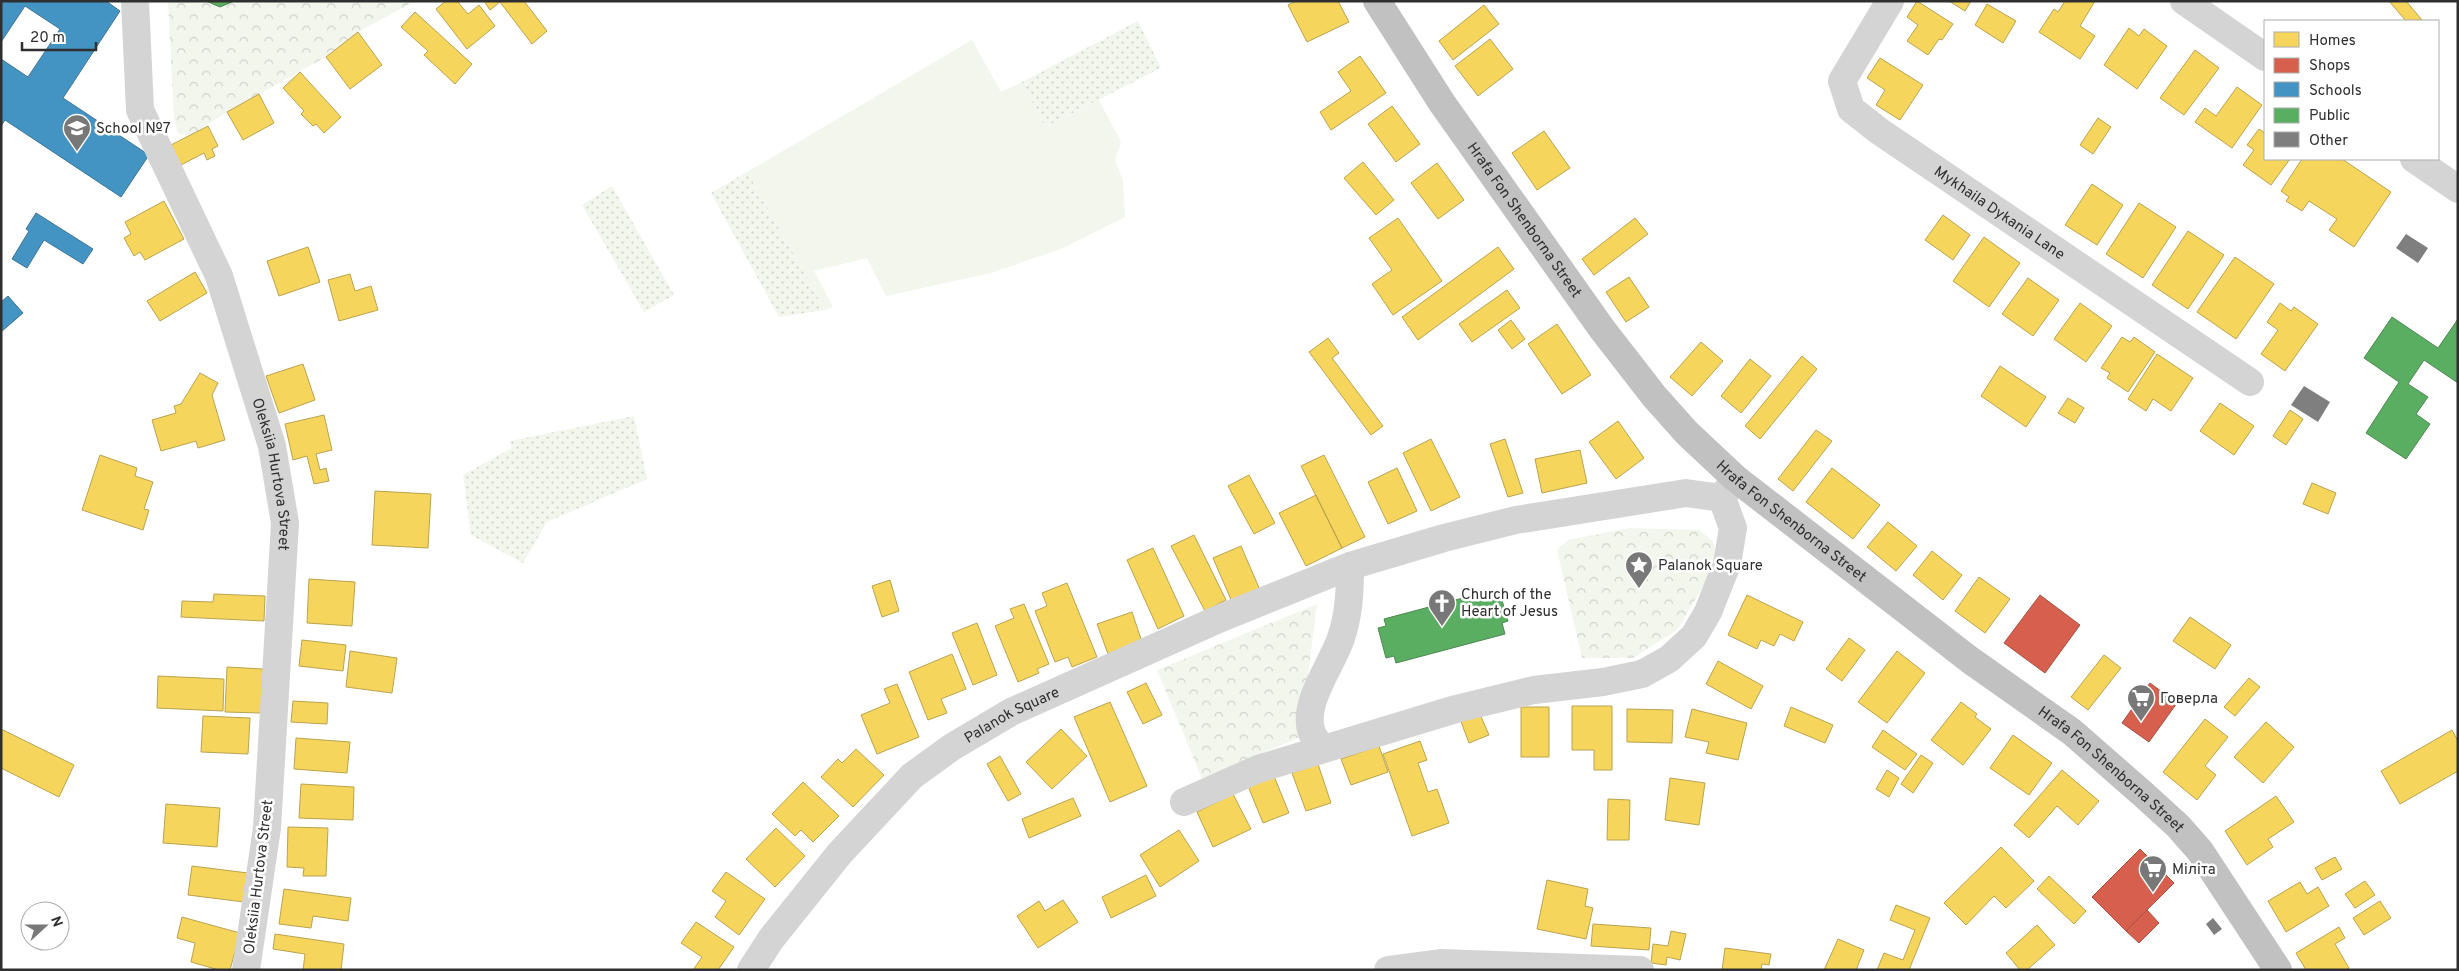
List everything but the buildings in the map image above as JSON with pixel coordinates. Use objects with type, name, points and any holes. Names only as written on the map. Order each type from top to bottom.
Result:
[{"type":"highway","name":"Hrafa Fon Shenborna Street","points":[[1377,1],[1442,103],[1602,329],[1654,396],[1687,433],[1729,488],[2072,732],[2144,794],[2178,826],[2200,851],[2278,970]]},
{"type":"street","name":"Oleksiia Hurtova Street","points":[[135,1],[140,110],[219,276],[272,446],[285,523],[267,828],[246,970]]},
{"type":"street","name":"Mykhaila Dykania Lane","points":[[1890,1],[1842,81],[1851,108],[1878,131],[2250,382]]},
{"type":"street","points":[[2184,1],[2264,56]]},
{"type":"street","points":[[2415,160],[2458,189]]},
{"type":"street","name":"Palanok Square","points":[[751,970],[771,940],[840,853],[912,776],[952,747],[1011,712],[1221,618],[1350,566],[1444,538],[1516,520],[1686,492],[1729,488]]},
{"type":"street","points":[[1184,802],[1258,769],[1456,709],[1526,692],[1603,682],[1642,674],[1668,659],[1694,636],[1708,612],[1727,564],[1733,528],[1729,488]]},
{"type":"street","points":[[1322,749],[1312,732],[1310,712],[1322,677],[1340,640],[1350,603],[1350,566]]},
{"type":"street","points":[[1388,970],[1440,963],[1640,970]]},
{"type":"green space","points":[[168,1],[415,1],[358,32],[326,57],[227,112],[190,136],[178,133],[174,119]]},
{"type":"green space","points":[[1138,21],[1161,68],[1045,127],[1022,82]]},
{"type":"green space","points":[[972,40],[1001,92],[1022,82],[1045,127],[1099,100],[1121,142],[1115,160],[1123,180],[1125,217],[1063,248],[991,273],[886,296],[867,258],[814,271],[833,307],[825,310],[747,172]]},
{"type":"green space","points":[[747,172],[825,310],[779,317],[711,193]]},
{"type":"green space","points":[[612,186],[674,295],[644,312],[582,205]]},
{"type":"green space","points":[[634,416],[647,479],[547,522],[523,563],[471,535],[463,475],[512,448],[510,441]]},
{"type":"green space","points":[[1630,528],[1699,530],[1713,541],[1718,562],[1677,630],[1633,658],[1582,658],[1557,550],[1568,540]]},
{"type":"green space","points":[[1317,604],[1300,737],[1202,779],[1157,670]]},
{"type":"place","name":"School №7","points":[[77,152]]},
{"type":"place","name":"Palanok Square","points":[[1639,589]]},
{"type":"place","name":"Church of the Heart of Jesus","points":[[1442,627]]},
{"type":"place","name":"Говерла","points":[[2141,722]]},
{"type":"place","name":"Міліта","points":[[2153,893]]}]
